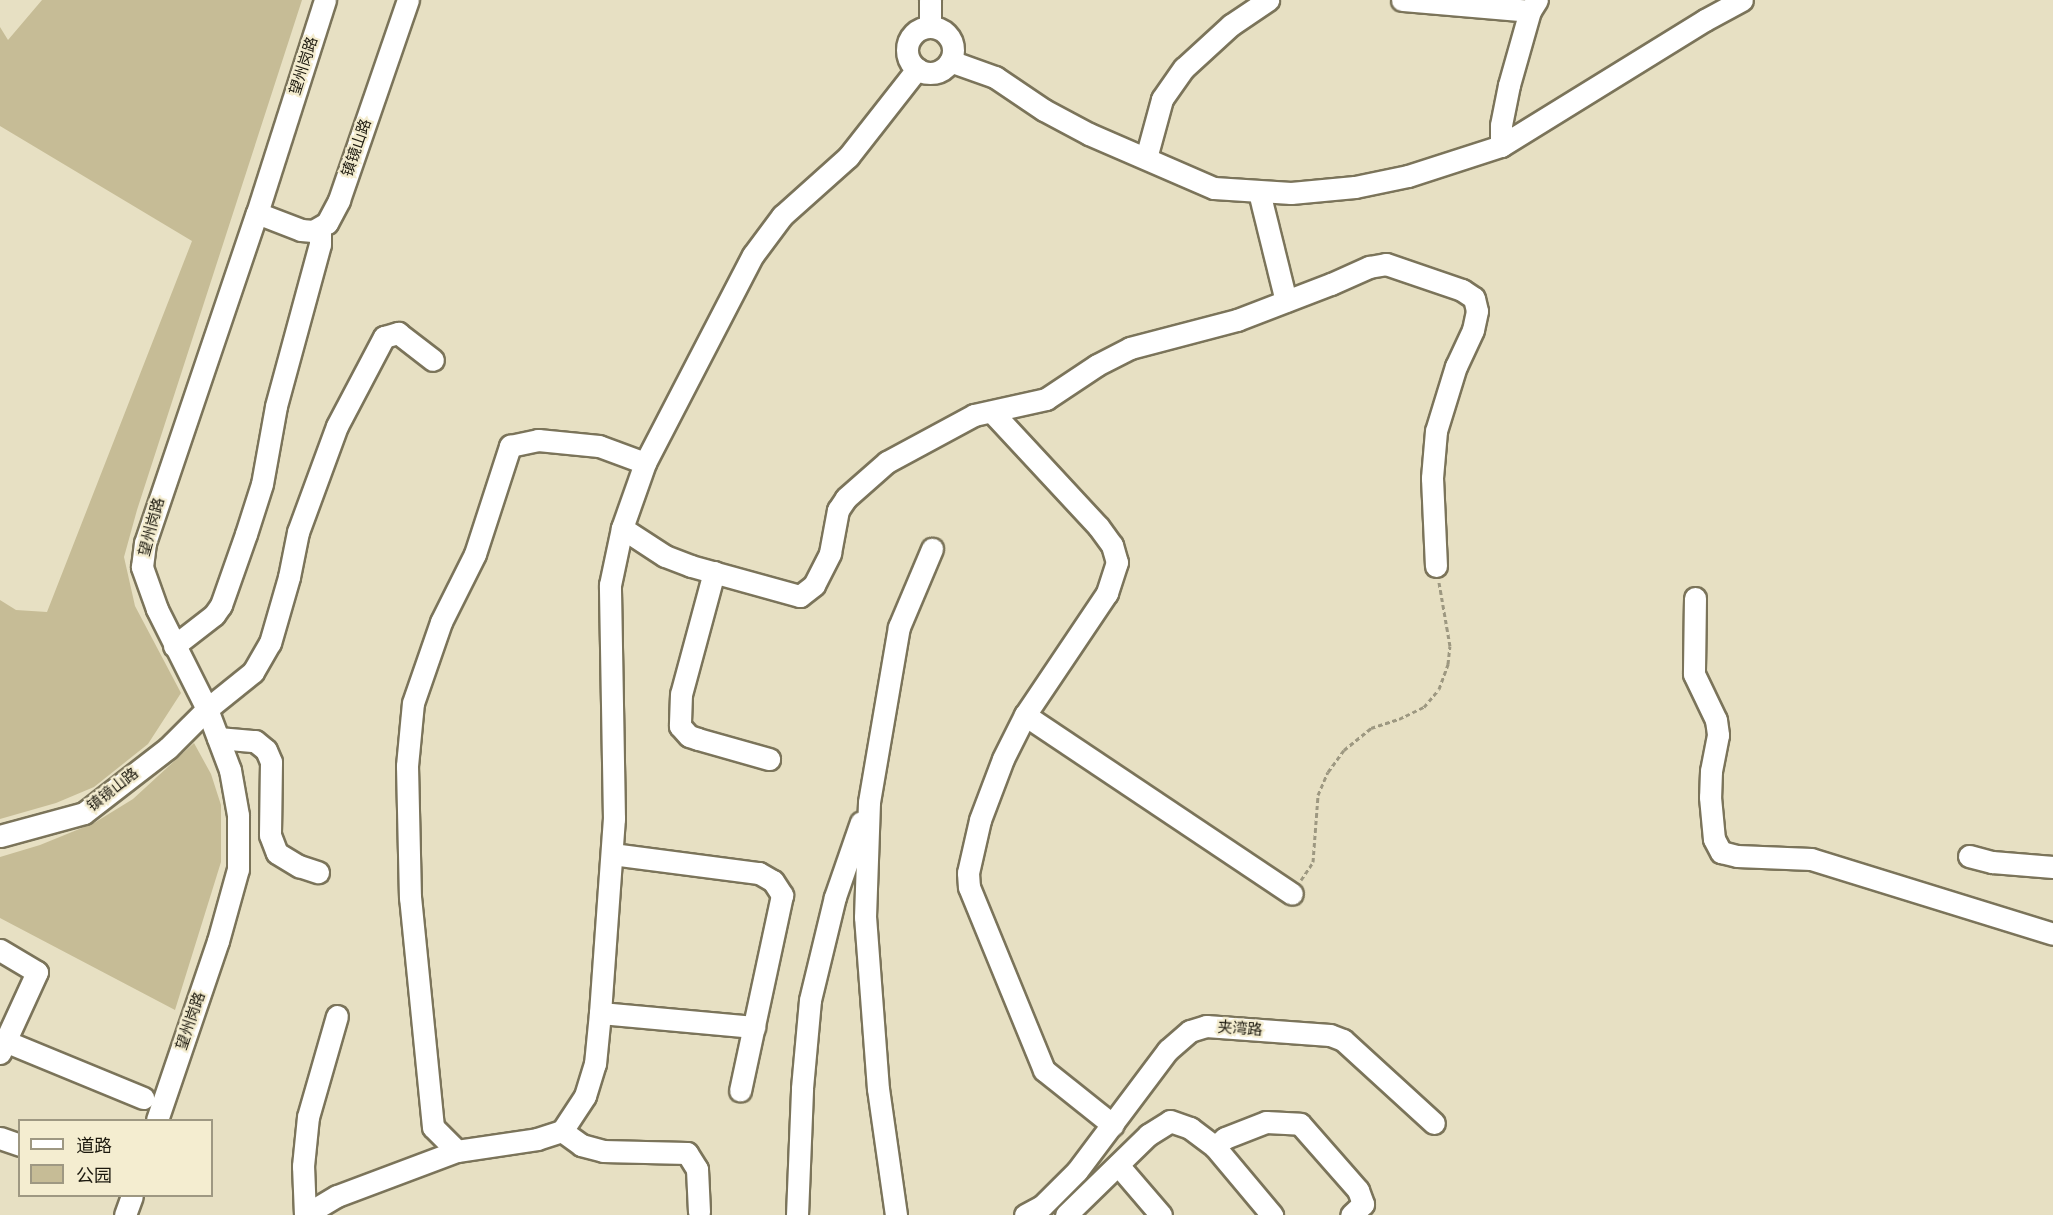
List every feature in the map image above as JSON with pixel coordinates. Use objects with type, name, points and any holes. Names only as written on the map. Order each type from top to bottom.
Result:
[{"type":"street","name":"望州岗路","points":[[157,1119],[218,941],[238,869],[238,815],[230,770],[207,709],[174,646],[142,567],[145,543],[257,213],[325,0]]},
{"type":"street","name":"镇镜山路","points":[[320,228],[327,223],[339,200],[408,0]]},
{"type":"street","points":[[930,0],[930,27]]},
{"type":"street","points":[[1146,158],[1162,99],[1184,68],[1231,25],[1268,0]]},
{"type":"street","points":[[1401,0],[1533,5],[1509,85],[1501,124],[1502,146]]},
{"type":"street","points":[[950,61],[995,77],[1070,125],[1214,188],[1291,193],[1355,187],[1408,176],[1502,146],[1705,20],[1742,0]]},
{"type":"street","points":[[930,27],[938,29],[950,39],[952,46],[950,61],[939,71],[924,72],[917,69],[908,58],[908,44],[916,32],[930,27]]},
{"type":"street","points":[[337,1017],[308,1117],[303,1167],[305,1215],[337,1196],[457,1151],[537,1139],[562,1131],[585,1096],[595,1064],[612,854],[614,669],[610,585],[622,528],[645,463],[753,255],[782,216],[848,157],[917,69]]},
{"type":"street","points":[[1259,192],[1286,301]]},
{"type":"street","points":[[174,646],[207,620],[221,605],[262,484],[276,406],[320,244],[320,228],[313,231],[301,230],[257,213]]},
{"type":"street","points":[[622,528],[665,556],[800,596],[814,585],[830,553],[838,510],[853,492],[887,462],[956,423],[1046,399],[1130,348],[1236,320],[1369,267],[1386,264],[1462,290],[1474,298],[1478,311],[1473,330],[1456,366],[1437,431],[1432,478],[1436,566]]},
{"type":"street","name":"镇镜山路","points":[[0,836],[84,813],[168,748],[207,709],[253,672],[270,643],[289,577],[298,532],[337,426],[384,337],[398,333],[433,360]]},
{"type":"street","points":[[992,412],[1098,526],[1112,545],[1116,562],[1107,593],[1025,715],[1002,759],[980,820],[968,873],[969,888],[1044,1070],[1113,1125]]},
{"type":"street","points":[[457,1151],[433,1127],[410,898],[407,766],[412,703],[441,622],[475,554],[510,446],[538,440],[599,446],[645,463]]},
{"type":"street","points":[[896,1215],[878,1089],[865,917],[869,802],[899,627],[932,549]]},
{"type":"street","points":[[714,572],[681,694],[680,726],[689,736],[769,759]]},
{"type":"street","points":[[1695,598],[1694,674],[1716,720],[1718,735],[1711,771],[1710,797],[1714,839],[1721,852],[1737,856],[1811,859],[2053,934]]},
{"type":"street","points":[[1025,715],[1292,894]]},
{"type":"street","points":[[218,738],[255,741],[266,750],[271,762],[270,835],[277,853],[299,866],[318,872]]},
{"type":"street","points":[[797,1215],[802,1088],[810,1000],[835,897],[869,802]]},
{"type":"street","points":[[612,854],[759,873],[773,881],[782,895],[740,1091]]},
{"type":"street","points":[[1969,856],[1992,862],[2053,867]]},
{"type":"street","points":[[0,950],[37,972],[2,1044],[143,1098]]},
{"type":"street","points":[[600,1013],[754,1027]]},
{"type":"street","name":"夹湾路","points":[[1025,1215],[1042,1206],[1077,1171],[1168,1050],[1190,1031],[1206,1026],[1330,1035],[1343,1040],[1434,1123]]},
{"type":"street","points":[[1066,1215],[1148,1135],[1170,1122],[1190,1128],[1215,1147],[1272,1215]]},
{"type":"street","points":[[1215,1147],[1225,1138],[1266,1122],[1300,1124],[1358,1190],[1363,1204],[1351,1215]]},
{"type":"street","points":[[562,1131],[581,1145],[603,1151],[687,1153],[697,1169],[699,1212]]},
{"type":"street","points":[[0,1138],[18,1143]]},
{"type":"street","points":[[1118,1165],[1161,1215]]},
{"type":"street","points":[[125,1215],[132,1197]]},
{"type":"path","points":[[1292,894],[1312,862],[1318,795],[1328,772],[1344,750],[1371,728],[1399,719],[1424,707],[1439,689],[1448,664],[1450,646],[1436,566]]},
{"type":"green space","points":[[42,0],[302,0],[137,510],[124,557],[135,606],[181,693],[148,744],[94,787],[56,803],[0,819],[0,600],[16,610],[47,612],[192,241],[0,126],[0,27],[8,40]]},
{"type":"green space","points":[[194,743],[211,774],[221,805],[221,862],[175,1010],[0,918],[0,857],[40,845],[94,823],[133,799]]}]
